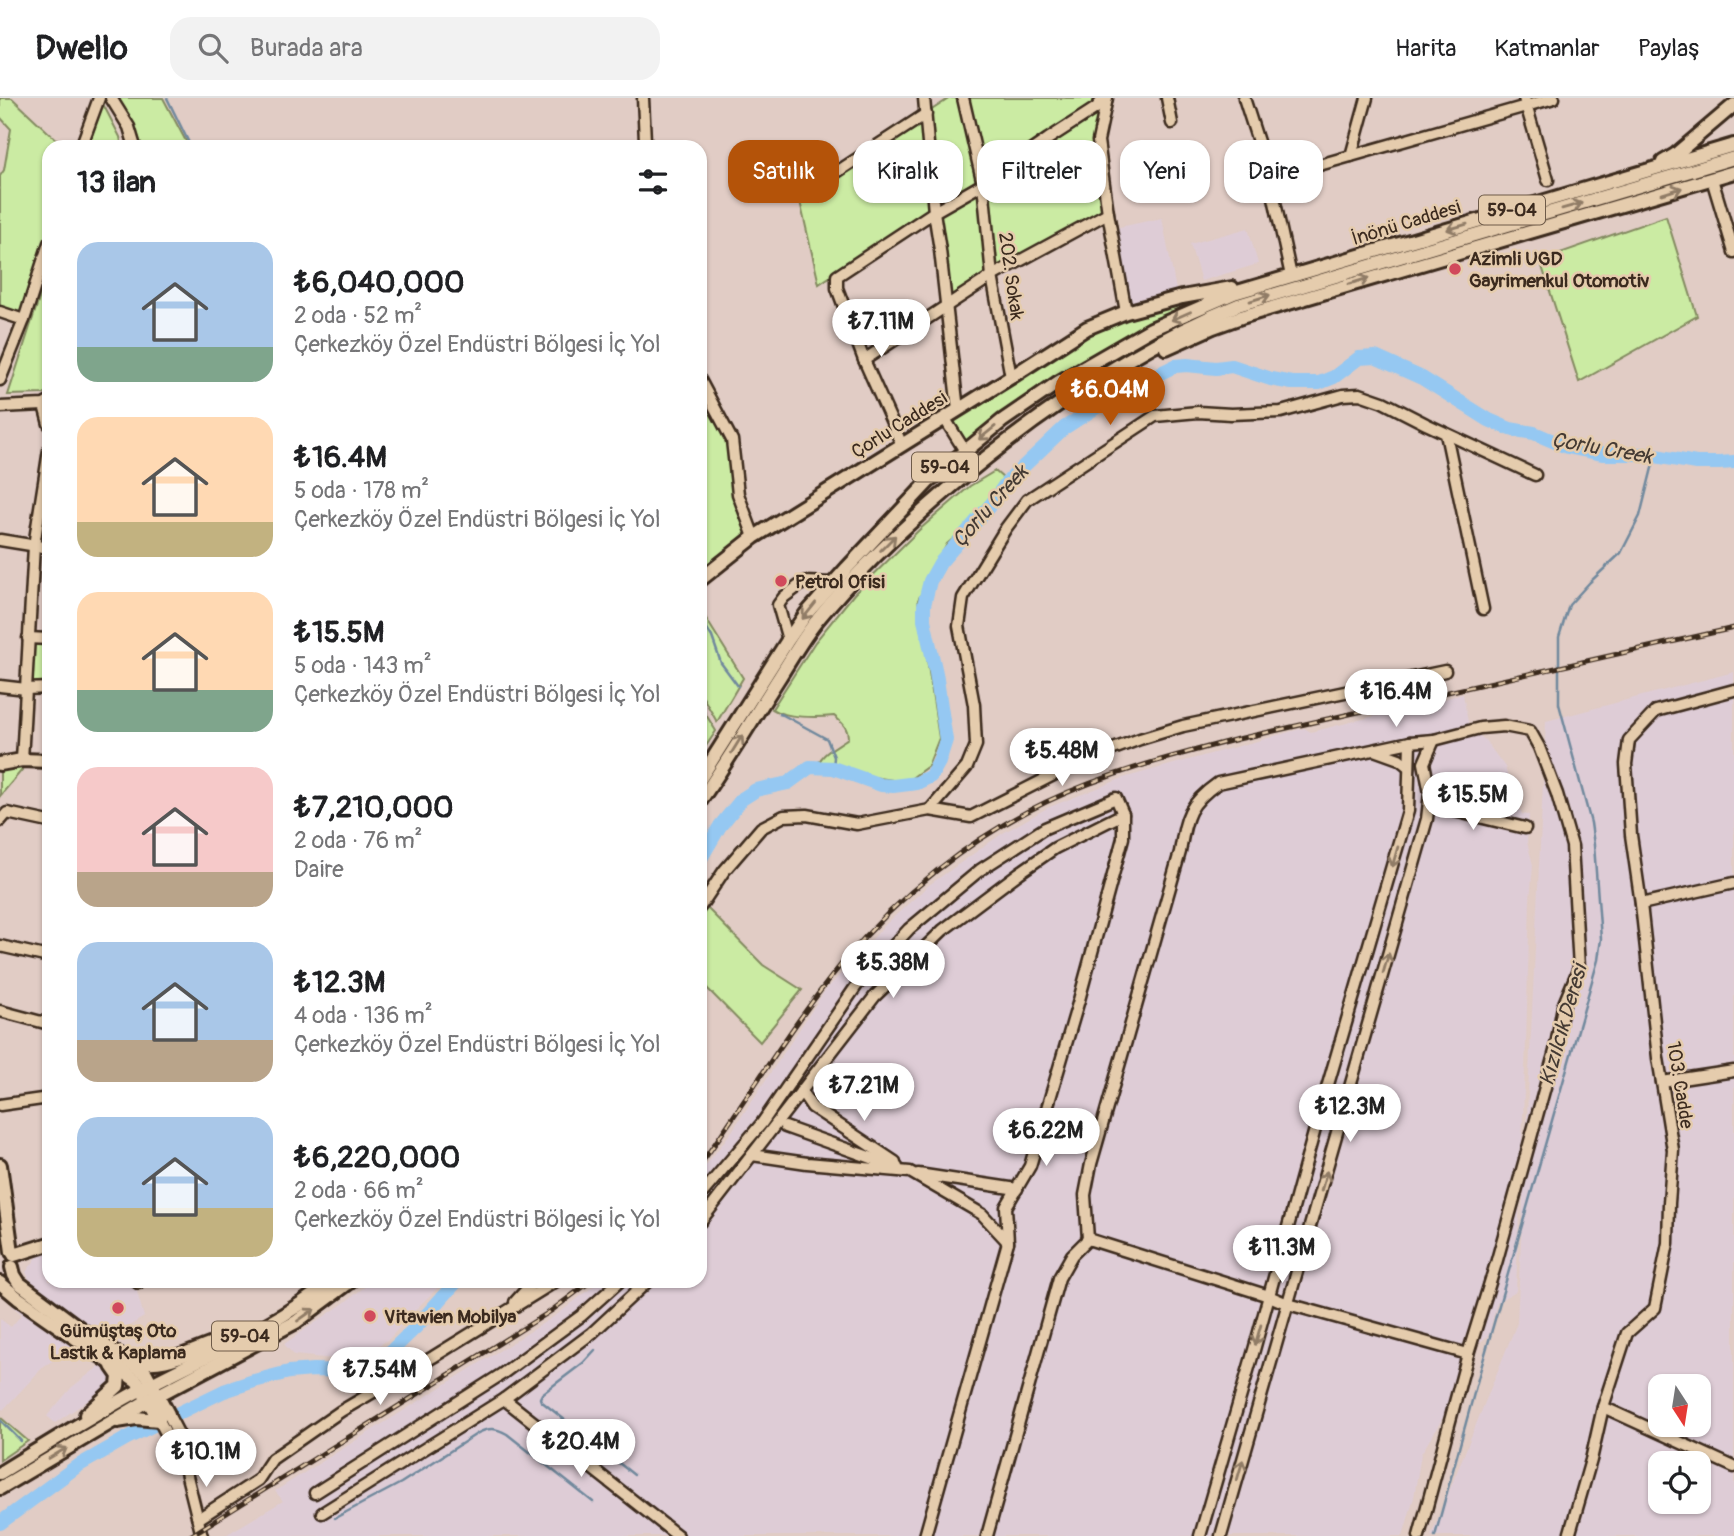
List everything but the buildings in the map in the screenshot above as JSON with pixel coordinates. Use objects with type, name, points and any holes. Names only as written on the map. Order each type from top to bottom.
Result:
[{"type":"main road","points":[[1650,170],[1675,155],[1734,105]]},
{"type":"main road","name":"İnönü Caddesi","points":[[1291,276],[1734,145]]},
{"type":"main road","name":"59-04","points":[[707,790],[816,621],[856,576],[942,493],[1069,397],[1160,342],[1238,305],[1734,158]]},
{"type":"main road","points":[[1069,397],[1142,359],[1241,317],[1734,172]]},
{"type":"main road","name":"59-04","points":[[707,768],[806,614],[929,481],[1002,421],[1059,382],[1151,329],[1234,293],[1291,276]]},
{"type":"main road","name":"Çorlu Caddesi","points":[[707,574],[754,537],[1087,328],[1126,312],[1182,297],[1291,276]]},
{"type":"main road","points":[[0,764],[22,760],[42,761]]},
{"type":"main road","points":[[0,1165],[14,1275],[19,1283],[86,1333],[107,1353],[120,1379],[118,1386],[66,1432]]},
{"type":"main road","points":[[42,1246],[13,1257],[0,1281],[18,1297],[107,1353],[146,1373],[150,1392],[163,1417]]},
{"type":"main road","name":"59-04","points":[[0,1488],[112,1421],[150,1392],[189,1379],[255,1338],[322,1288]]},
{"type":"main road","name":"59-04","points":[[0,1473],[66,1432],[255,1338],[296,1322],[343,1288]]},
{"type":"main road","points":[[107,1353],[145,1363],[157,1363],[212,1344],[255,1338]]},
{"type":"main road","points":[[163,1417],[172,1400],[189,1379]]},
{"type":"main road","points":[[112,1421],[163,1417]]},
{"type":"street","points":[[84,140],[99,98]]},
{"type":"street","points":[[111,98],[129,127],[133,140]]},
{"type":"street","points":[[643,98],[645,140]]},
{"type":"street","points":[[924,98],[934,212],[958,410]]},
{"type":"street","name":"202. Sokak","points":[[963,98],[977,158]]},
{"type":"street","points":[[1047,140],[1096,108],[1105,98]]},
{"type":"street","points":[[1105,98],[1098,141],[1126,312]]},
{"type":"street","points":[[1167,98],[1172,123]]},
{"type":"street","points":[[1244,98],[1257,140]]},
{"type":"street","points":[[1351,156],[1367,98]]},
{"type":"street","points":[[1323,164],[1525,102],[1554,98]]},
{"type":"street","points":[[1525,102],[1548,180]]},
{"type":"street","points":[[839,171],[926,114]]},
{"type":"street","points":[[1712,179],[1734,252]]},
{"type":"street","points":[[902,445],[864,360],[837,288],[837,276],[934,212],[977,187]]},
{"type":"street","name":"202. Sokak","points":[[985,203],[992,276],[1012,377]]},
{"type":"street","points":[[1275,203],[1291,276]]},
{"type":"street","points":[[864,360],[992,276],[1108,213]]},
{"type":"street","points":[[0,380],[42,265]]},
{"type":"street","points":[[0,312],[24,320]]},
{"type":"street","points":[[707,393],[732,440],[738,494],[754,537]]},
{"type":"street","points":[[930,810],[967,767],[976,746],[974,705],[959,626],[963,598],[1006,528],[1027,500],[1155,416],[1198,412],[1231,414],[1281,411],[1343,395],[1360,394],[1383,401],[1535,475]]},
{"type":"street","points":[[0,407],[42,404]]},
{"type":"street","points":[[945,419],[965,451]]},
{"type":"street","points":[[1446,433],[1483,609]]},
{"type":"street","points":[[22,760],[34,546],[42,499]]},
{"type":"street","points":[[0,540],[42,547]]},
{"type":"street","points":[[788,640],[778,606],[784,597],[804,582],[833,583]]},
{"type":"street","points":[[28,638],[42,639]]},
{"type":"street","points":[[707,897],[761,828],[784,816],[807,815],[857,824],[930,810],[971,817],[1079,762],[1140,739],[1183,726],[1445,671]]},
{"type":"street","points":[[0,686],[42,688]]},
{"type":"street","name":"103. Cadde","points":[[1569,1536],[1603,1407],[1627,1333],[1654,1308],[1668,1243],[1668,1203],[1673,1150],[1661,1083],[1631,835],[1626,764],[1629,740],[1656,711],[1734,690]]},
{"type":"street","points":[[987,1536],[1059,1278],[1072,1255],[1088,1238],[1085,1195],[1091,1164],[1180,852],[1185,819],[1200,795],[1218,783],[1410,741],[1434,740],[1480,728],[1504,726],[1530,731],[1558,794],[1572,846],[1579,968],[1563,1006],[1555,1051],[1419,1536]]},
{"type":"street","points":[[1221,1536],[1427,819],[1430,793],[1424,763],[1434,740]]},
{"type":"street","points":[[1200,1536],[1408,811],[1410,741]]},
{"type":"street","points":[[1373,749],[1399,759],[1409,767]]},
{"type":"street","points":[[707,1188],[762,1123],[857,985],[909,929],[980,870],[1045,828],[1116,798],[1123,814],[1123,838],[1030,1166],[1006,1207],[1008,1242],[925,1536]]},
{"type":"street","points":[[1429,805],[1525,828]]},
{"type":"street","points":[[0,821],[6,813],[42,821]]},
{"type":"street","points":[[707,1213],[876,996],[943,930],[1055,848],[1123,814]]},
{"type":"street","points":[[1641,904],[1734,883]]},
{"type":"street","points":[[0,946],[42,955]]},
{"type":"street","points":[[0,1011],[42,1022]]},
{"type":"street","points":[[1661,1083],[1734,1071]]},
{"type":"street","points":[[802,1091],[812,1107],[910,1172],[982,1214],[1008,1242]]},
{"type":"street","points":[[0,1105],[42,1099]]},
{"type":"street","points":[[785,1127],[910,1172]]},
{"type":"street","points":[[752,1155],[910,1172],[1017,1189]]},
{"type":"street","points":[[1088,1238],[1288,1304],[1468,1354]]},
{"type":"street","points":[[505,1313],[528,1288]]},
{"type":"street","points":[[198,1519],[258,1480],[271,1459],[341,1411],[545,1288]]},
{"type":"street","points":[[315,1493],[502,1374],[581,1316],[612,1288]]},
{"type":"street","points":[[322,1513],[503,1399],[592,1333],[640,1288]]},
{"type":"street","points":[[503,1399],[678,1536]]},
{"type":"street","points":[[1603,1407],[1734,1467]]},
{"type":"street","points":[[163,1417],[180,1448],[202,1536]]},
{"type":"shaded area","points":[[1162,218],[1177,295],[1130,304],[1115,228]]},
{"type":"shaded area","points":[[1248,228],[1258,264],[1201,281],[1190,244]]},
{"type":"shaded area","points":[[1734,672],[1734,1536],[1431,1536],[1517,1323],[1546,721]]},
{"type":"shaded area","points":[[1463,694],[1469,728],[1485,740],[1505,767],[1522,814],[1529,815],[1527,842],[1533,865],[1516,1291],[1497,1302],[1489,1335],[1479,1343],[1447,1411],[1421,1454],[1414,1497],[1403,1536],[224,1536],[283,1501],[275,1491],[558,1314],[591,1288],[707,1288],[707,1164],[732,1131],[824,992],[886,924],[929,885],[1003,833],[1047,808],[1123,778],[1304,728],[1311,732]]},
{"type":"shaded area","points":[[42,1255],[42,1288],[136,1288],[144,1317],[109,1338],[33,1287],[26,1272],[38,1256]]},
{"type":"shaded area","points":[[363,1288],[438,1288],[389,1339],[354,1361],[294,1355],[284,1344]]},
{"type":"shaded area","points":[[15,1303],[78,1345],[44,1366],[3,1410],[0,1406],[0,1319],[11,1327],[22,1314],[13,1307]]},
{"type":"shaded area","points":[[101,1365],[115,1382],[55,1423],[47,1416],[72,1387]]},
{"type":"green space","points":[[0,98],[12,98],[57,140],[42,140],[42,251],[21,314],[0,306],[0,176],[4,170],[11,129],[0,117]]},
{"type":"green space","points":[[118,98],[163,98],[185,140],[140,140]]},
{"type":"green space","points":[[950,98],[1099,98],[1095,105],[1040,140],[977,140],[977,180],[963,188],[963,140],[886,140]]},
{"type":"green space","points":[[103,104],[121,140],[90,140]]},
{"type":"green space","points":[[1095,112],[1098,114],[1095,140],[1052,140]]},
{"type":"green space","points":[[853,162],[853,203],[940,203],[819,284],[800,203],[839,203],[839,171]]},
{"type":"green space","points":[[977,188],[977,203],[1105,203],[1107,213],[946,307],[933,217],[955,203],[963,203],[963,198]]},
{"type":"green space","points":[[1666,216],[1697,316],[1579,382],[1540,260]]},
{"type":"green space","points":[[42,290],[42,394],[8,395]]},
{"type":"green space","points":[[1177,303],[1193,303],[1099,354],[967,445],[948,418],[1089,330]]},
{"type":"green space","points":[[707,400],[730,442],[752,538],[707,570]]},
{"type":"green space","points":[[995,471],[1004,479],[975,520],[947,544],[918,600],[939,738],[928,766],[906,782],[816,771],[824,755],[848,738],[844,725],[834,716],[793,716],[772,709],[815,642],[854,594],[919,530],[970,486]]},
{"type":"green space","points":[[707,620],[743,678],[717,722],[707,704]]},
{"type":"green space","points":[[32,641],[42,642],[42,686],[30,685]]},
{"type":"green space","points":[[707,716],[716,731],[707,744]]},
{"type":"green space","points":[[21,766],[22,770],[0,796],[0,770]]},
{"type":"green space","points":[[707,908],[763,965],[802,990],[760,1042],[707,988]]},
{"type":"green space","points":[[0,1417],[28,1441],[0,1460]]},
{"type":"waterway","points":[[167,98],[188,140]]},
{"type":"waterway","name":"Çorlu Creek","points":[[707,848],[720,826],[742,799],[756,790],[788,783],[810,767],[833,768],[881,785],[893,786],[917,783],[931,776],[946,740],[936,673],[924,620],[924,605],[930,581],[940,563],[1006,483],[1064,428],[1117,394],[1175,366],[1232,366],[1271,379],[1292,383],[1319,383],[1334,377],[1359,358],[1375,357],[1422,378],[1489,420],[1510,429],[1534,433],[1567,447],[1602,454],[1644,454],[1696,463],[1734,462]]},
{"type":"waterway","name":"Kızılcık Deresi","points":[[1435,1536],[1598,960],[1601,939],[1591,823],[1559,704],[1559,637],[1569,605],[1621,553],[1640,516],[1655,456]]},
{"type":"waterway","points":[[707,629],[721,663],[738,686]]},
{"type":"waterway","points":[[779,714],[827,739],[834,757],[833,768]]},
{"type":"waterway","name":"Çorlu Creek","points":[[0,1523],[76,1467],[127,1438],[224,1391],[289,1372],[351,1371],[372,1365],[385,1357],[415,1328],[451,1288]]},
{"type":"waterway","points":[[595,1350],[540,1398],[634,1475]]},
{"type":"waterway","points":[[0,1420],[21,1441]]},
{"type":"waterway","points":[[335,1518],[401,1483],[478,1433],[490,1429],[507,1434],[593,1502]]},
{"type":"railway","points":[[707,1155],[806,1010],[865,937],[912,891],[963,851],[1046,802],[1140,766],[1214,745],[1734,628]]},
{"type":"railway","points":[[190,1536],[551,1311],[582,1288]]},
{"type":"place","name":"Azimli UGD Gayrimenkul Otomotiv","points":[[1455,269]]},
{"type":"place","name":"Petrol Ofisi","points":[[781,581]]},
{"type":"place","name":"Gümüştaş Oto Lastik & Kaplama","points":[[118,1308]]},
{"type":"place","name":"Vitawien Mobilya","points":[[370,1316]]}]
